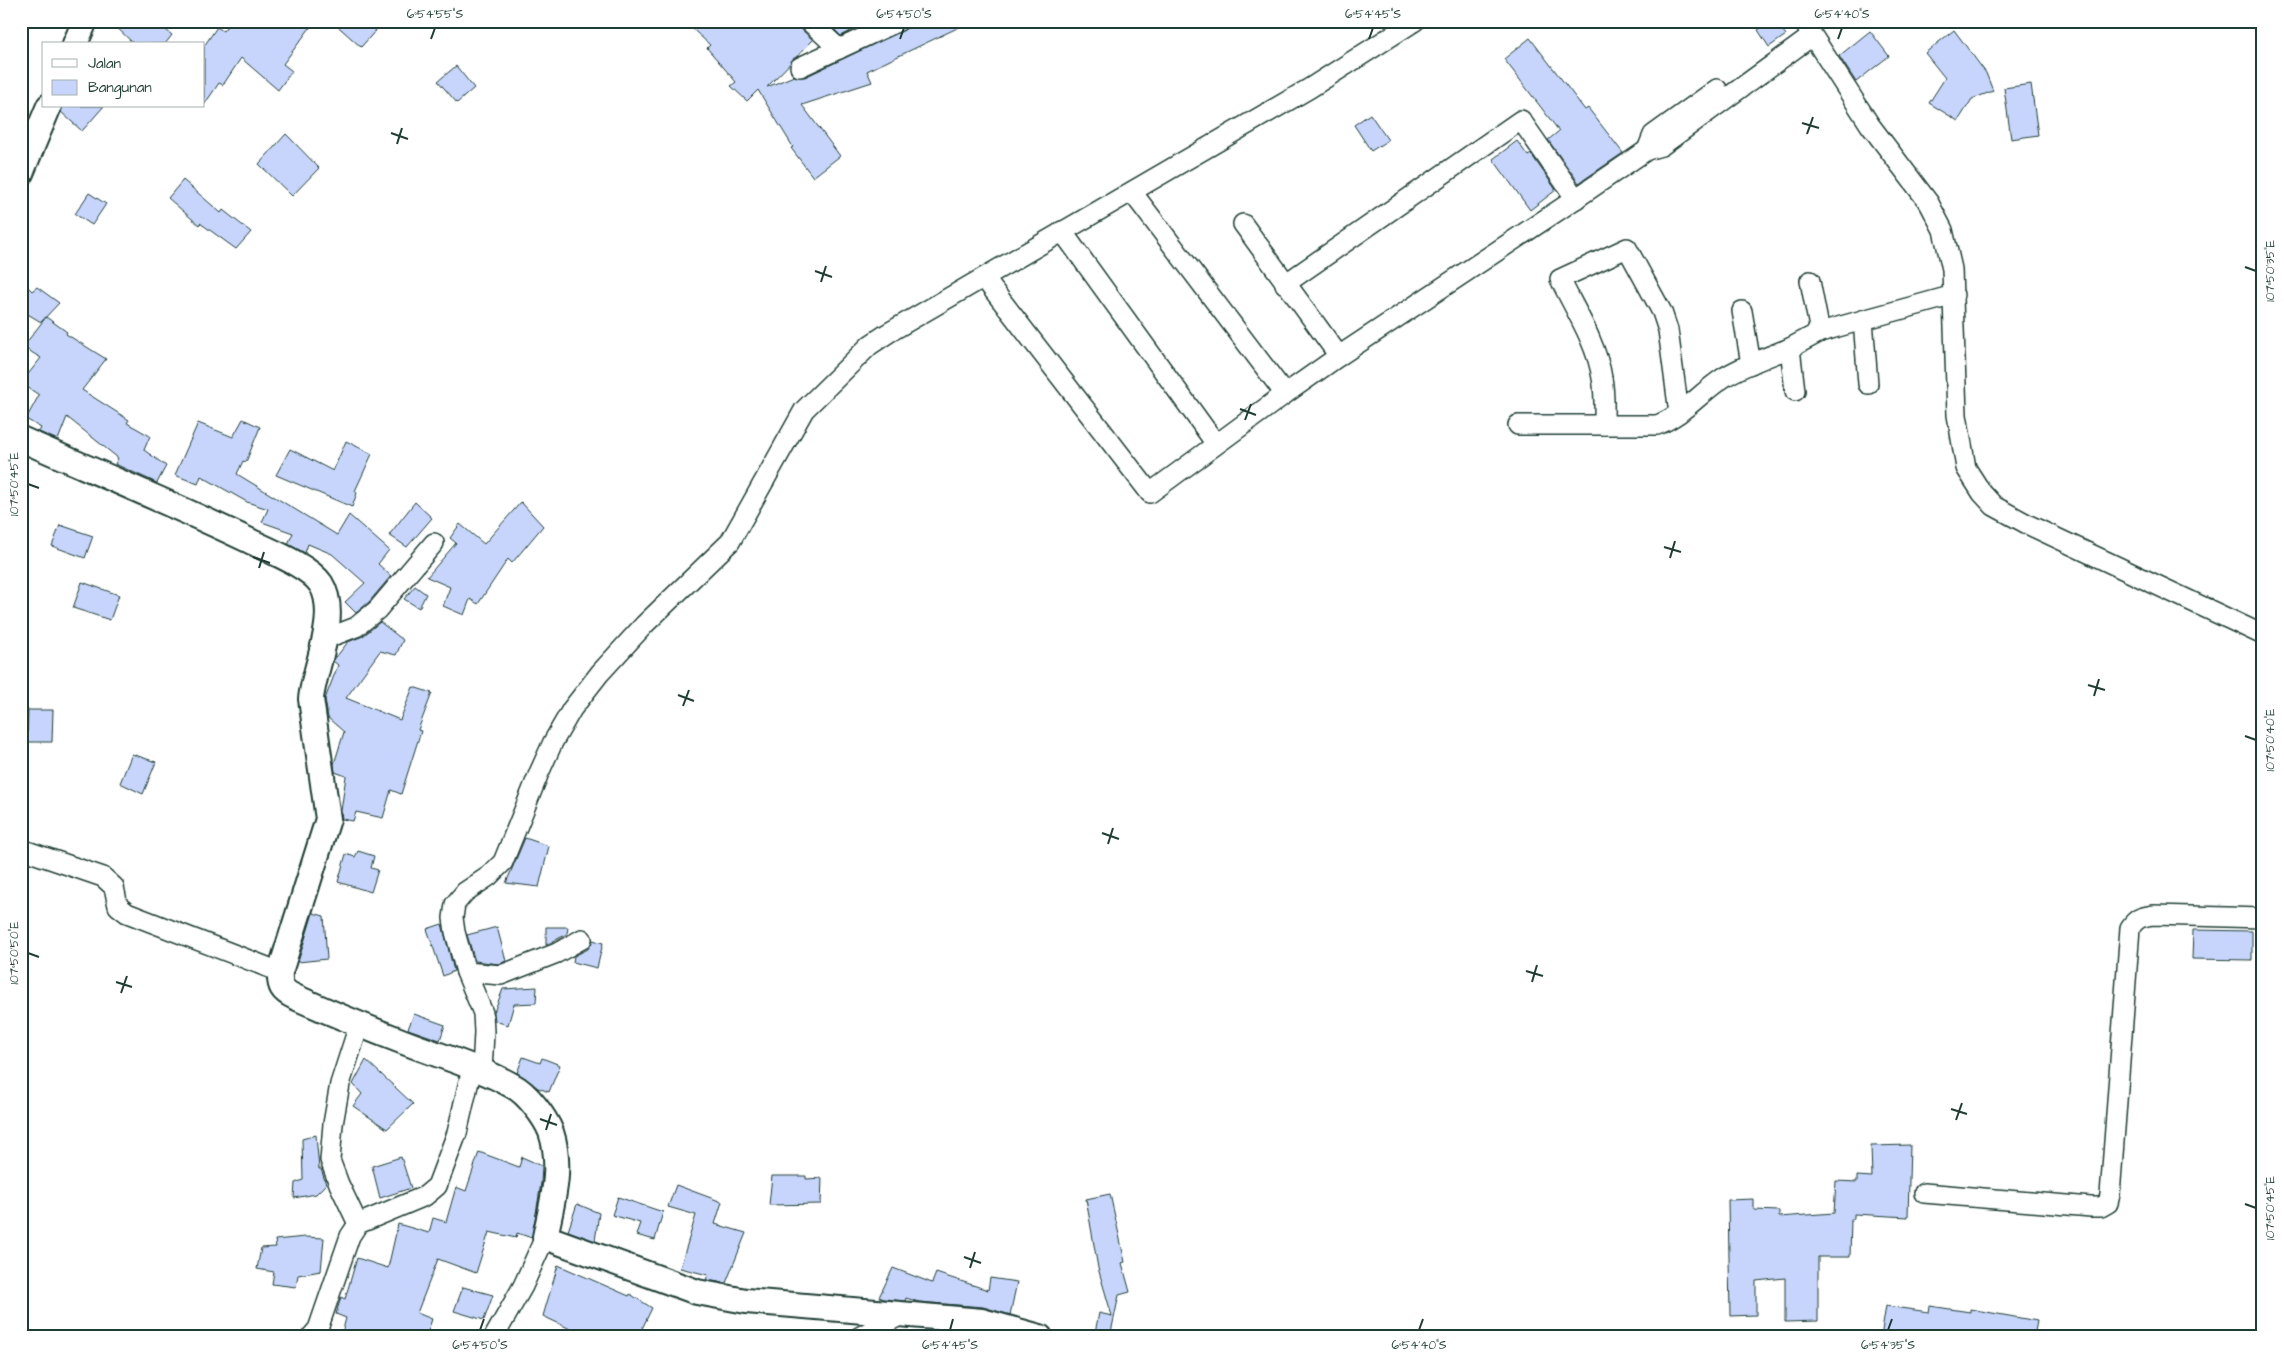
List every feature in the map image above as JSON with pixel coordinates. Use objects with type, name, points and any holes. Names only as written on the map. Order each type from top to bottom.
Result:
[{"type":"street","points":[[76,42],[85,21]]},
{"type":"street","points":[[809,21],[839,49]]},
{"type":"street","points":[[800,67],[899,21]]},
{"type":"street","points":[[311,1337],[318,1329],[350,1236],[358,1224],[425,1196],[437,1186],[457,1133],[477,1070],[484,1032],[482,1013],[466,972],[455,932],[453,918],[455,904],[465,892],[489,876],[503,862],[539,773],[553,742],[572,709],[600,673],[645,624],[730,542],[804,410],[870,345],[1310,88],[1416,21]]},
{"type":"street","points":[[984,278],[1150,494],[1339,356],[1647,150],[1653,135],[1807,28],[1870,125],[1929,202],[1943,230],[1949,249],[1954,295],[1957,415],[1966,468],[1982,493],[1994,506],[2263,635]]},
{"type":"street","points":[[21,173],[48,108]]},
{"type":"street","points":[[1286,284],[1521,120],[1576,199]]},
{"type":"street","points":[[1132,192],[1286,394]]},
{"type":"street","points":[[1242,224],[1339,356]]},
{"type":"street","points":[[1062,232],[1216,444]]},
{"type":"street","points":[[1604,425],[1604,394],[1600,367],[1587,334],[1560,280],[1627,248],[1665,321],[1679,413]]},
{"type":"street","points":[[1810,281],[1820,332]]},
{"type":"street","points":[[1518,425],[1657,425],[1679,413],[1702,393],[1724,378],[1820,332],[1954,295]]},
{"type":"street","points":[[1742,310],[1752,364]]},
{"type":"street","points":[[1863,320],[1868,384]]},
{"type":"street","points":[[1790,348],[1796,392]]},
{"type":"street","points":[[21,439],[201,517],[299,565],[321,584],[327,602],[325,640],[312,686],[311,699],[328,819],[280,972],[279,983],[285,992],[359,1025],[514,1086],[529,1098],[550,1131],[556,1154],[556,1184],[545,1237],[524,1286],[494,1337]]},
{"type":"street","points":[[325,640],[356,627],[377,610],[434,543]]},
{"type":"street","points":[[21,849],[103,877],[114,888],[118,906],[127,913],[280,972]]},
{"type":"street","points":[[1924,1193],[2091,1207],[2101,1207],[2108,1203],[2130,928],[2134,920],[2153,915],[2263,918]]},
{"type":"street","points":[[466,972],[501,976],[557,953],[582,939]]},
{"type":"street","points":[[358,1224],[338,1184],[330,1160],[333,1124],[340,1084],[359,1025]]},
{"type":"street","points":[[545,1237],[697,1292],[746,1301],[982,1321],[1040,1337]]},
{"type":"street","points":[[859,1337],[905,1314]]},
{"type":"building","points":[[110,21],[155,21],[172,35],[167,42],[132,42]]},
{"type":"building","points":[[231,21],[315,21],[283,64],[292,71],[278,90],[241,58],[223,85],[219,83],[205,104],[205,45],[217,27],[223,31]]},
{"type":"building","points":[[332,21],[384,21],[361,47]]},
{"type":"building","points":[[684,21],[798,21],[801,29],[813,40],[767,87],[794,76],[805,77],[922,21],[972,21],[867,71],[872,82],[802,105],[840,156],[813,177],[791,148],[793,147],[758,90],[747,101],[731,86],[736,82],[707,48],[710,45]]},
{"type":"building","points":[[826,21],[858,21],[849,32],[841,36]]},
{"type":"building","points":[[1771,21],[1776,21],[1786,35],[1769,47],[1758,30]]},
{"type":"building","points":[[1954,30],[1986,73],[1993,91],[1972,99],[1958,121],[1929,103],[1945,78],[1925,53]]},
{"type":"building","points":[[1870,31],[1889,56],[1856,82],[1839,56]]},
{"type":"building","points":[[1530,38],[1585,110],[1588,108],[1623,153],[1579,183],[1548,140],[1559,131],[1504,59]]},
{"type":"building","points":[[456,66],[474,88],[457,103],[438,81]]},
{"type":"building","points":[[2031,84],[2038,135],[2011,139],[2004,88]]},
{"type":"building","points":[[62,108],[102,108],[82,131],[61,112]]},
{"type":"building","points":[[1370,114],[1388,140],[1371,151],[1354,125]]},
{"type":"building","points":[[286,134],[319,168],[292,196],[259,164]]},
{"type":"building","points":[[1517,141],[1528,156],[1531,154],[1556,190],[1530,210],[1493,159]]},
{"type":"building","points":[[183,180],[221,213],[223,210],[251,232],[236,249],[200,223],[199,225],[168,198]]},
{"type":"building","points":[[89,193],[106,204],[92,225],[75,214]]},
{"type":"building","points":[[21,280],[32,291],[37,287],[59,303],[41,322],[21,310]]},
{"type":"building","points":[[46,317],[67,332],[66,334],[106,359],[82,390],[129,420],[127,423],[150,436],[144,450],[166,466],[157,483],[115,464],[118,458],[67,417],[58,440],[39,432],[41,428],[26,419],[39,395],[21,383],[41,358],[23,347]]},
{"type":"building","points":[[243,419],[260,427],[246,462],[243,461],[237,474],[337,535],[349,515],[389,550],[378,564],[391,576],[369,602],[356,613],[345,602],[365,583],[332,554],[308,544],[305,553],[288,544],[293,533],[262,522],[268,509],[247,502],[201,476],[198,484],[175,475],[198,423],[233,437]]},
{"type":"building","points":[[346,441],[372,454],[355,491],[357,493],[352,507],[276,475],[290,449],[333,471]]},
{"type":"building","points":[[415,502],[432,518],[407,547],[389,535]]},
{"type":"building","points":[[521,502],[543,526],[512,563],[508,559],[478,604],[470,599],[464,615],[443,606],[450,587],[427,577],[456,543],[450,538],[460,524],[484,544]]},
{"type":"building","points":[[60,525],[93,536],[85,558],[52,546]]},
{"type":"building","points":[[82,582],[119,595],[110,620],[73,608]]},
{"type":"building","points":[[415,586],[426,594],[419,608],[404,599]]},
{"type":"building","points":[[380,622],[403,640],[396,655],[380,651],[346,698],[400,720],[413,687],[432,693],[418,730],[421,731],[401,794],[391,790],[383,818],[356,812],[353,821],[342,819],[341,811],[346,776],[335,772],[334,764],[344,732],[328,718],[325,699],[338,665],[333,661],[348,642],[363,636]]},
{"type":"building","points":[[28,710],[53,710],[52,742],[27,742]]},
{"type":"building","points":[[132,754],[156,762],[143,794],[120,783]]},
{"type":"building","points":[[525,838],[549,846],[539,887],[506,883]]},
{"type":"building","points":[[358,851],[374,856],[371,868],[378,870],[371,892],[338,882],[346,854],[355,857]]},
{"type":"building","points":[[313,913],[324,916],[327,959],[298,962]]},
{"type":"building","points":[[442,924],[454,971],[443,976],[427,929]]},
{"type":"building","points":[[497,927],[506,961],[499,964],[475,961],[467,935]]},
{"type":"building","points":[[546,927],[568,927],[567,934],[546,945]]},
{"type":"building","points":[[2193,930],[2252,931],[2252,960],[2192,959]]},
{"type":"building","points":[[593,940],[603,943],[597,968],[573,962],[574,956],[588,949]]},
{"type":"building","points":[[537,987],[536,1003],[514,1004],[508,1025],[495,1021],[494,1012],[503,989]]},
{"type":"building","points":[[414,1014],[445,1025],[440,1040],[408,1029]]},
{"type":"building","points":[[523,1057],[540,1063],[542,1058],[560,1065],[549,1092],[538,1088],[517,1073]]},
{"type":"building","points":[[366,1060],[413,1104],[387,1129],[353,1106],[362,1094],[353,1084]]},
{"type":"building","points":[[316,1135],[319,1169],[321,1169],[326,1184],[316,1194],[294,1198],[295,1183],[303,1180],[302,1139]]},
{"type":"building","points":[[1910,1145],[1908,1217],[1854,1214],[1854,1219],[1851,1219],[1850,1257],[1818,1257],[1818,1321],[1785,1322],[1785,1278],[1756,1281],[1756,1315],[1730,1316],[1728,1200],[1754,1199],[1754,1210],[1779,1211],[1779,1217],[1834,1213],[1836,1181],[1857,1182],[1857,1176],[1872,1177],[1871,1146]]},
{"type":"building","points":[[479,1152],[519,1167],[522,1157],[542,1166],[532,1238],[517,1233],[516,1238],[489,1232],[476,1273],[438,1259],[417,1313],[432,1319],[426,1337],[341,1337],[346,1318],[336,1314],[341,1297],[345,1299],[357,1258],[388,1268],[398,1224],[429,1233],[433,1218],[446,1222],[456,1187],[466,1191]]},
{"type":"building","points":[[401,1157],[411,1188],[380,1198],[372,1166]]},
{"type":"building","points":[[772,1176],[806,1176],[806,1179],[822,1178],[821,1204],[769,1205]]},
{"type":"building","points":[[676,1185],[722,1202],[715,1224],[746,1233],[726,1283],[706,1280],[708,1275],[680,1268],[696,1215],[668,1207]]},
{"type":"building","points":[[1110,1194],[1125,1262],[1122,1263],[1130,1292],[1119,1295],[1110,1337],[1094,1337],[1099,1313],[1112,1316],[1098,1268],[1086,1199]]},
{"type":"building","points":[[618,1197],[663,1212],[655,1240],[636,1235],[640,1223],[612,1215]]},
{"type":"building","points":[[577,1204],[599,1213],[595,1241],[568,1231]]},
{"type":"building","points":[[305,1237],[324,1238],[321,1271],[298,1275],[296,1287],[272,1284],[274,1272],[257,1269],[261,1248],[276,1247],[275,1240]]},
{"type":"building","points":[[558,1265],[629,1296],[630,1294],[652,1308],[638,1337],[587,1337],[543,1316]]},
{"type":"building","points":[[893,1268],[932,1283],[936,1273],[988,1290],[990,1278],[1017,1282],[1010,1315],[983,1307],[919,1302],[906,1298],[905,1301],[879,1297]]},
{"type":"building","points":[[463,1287],[493,1295],[484,1320],[454,1311]]},
{"type":"building","points":[[1886,1306],[1929,1312],[1930,1306],[1970,1312],[1970,1309],[2037,1321],[2034,1337],[1881,1337]]}]
